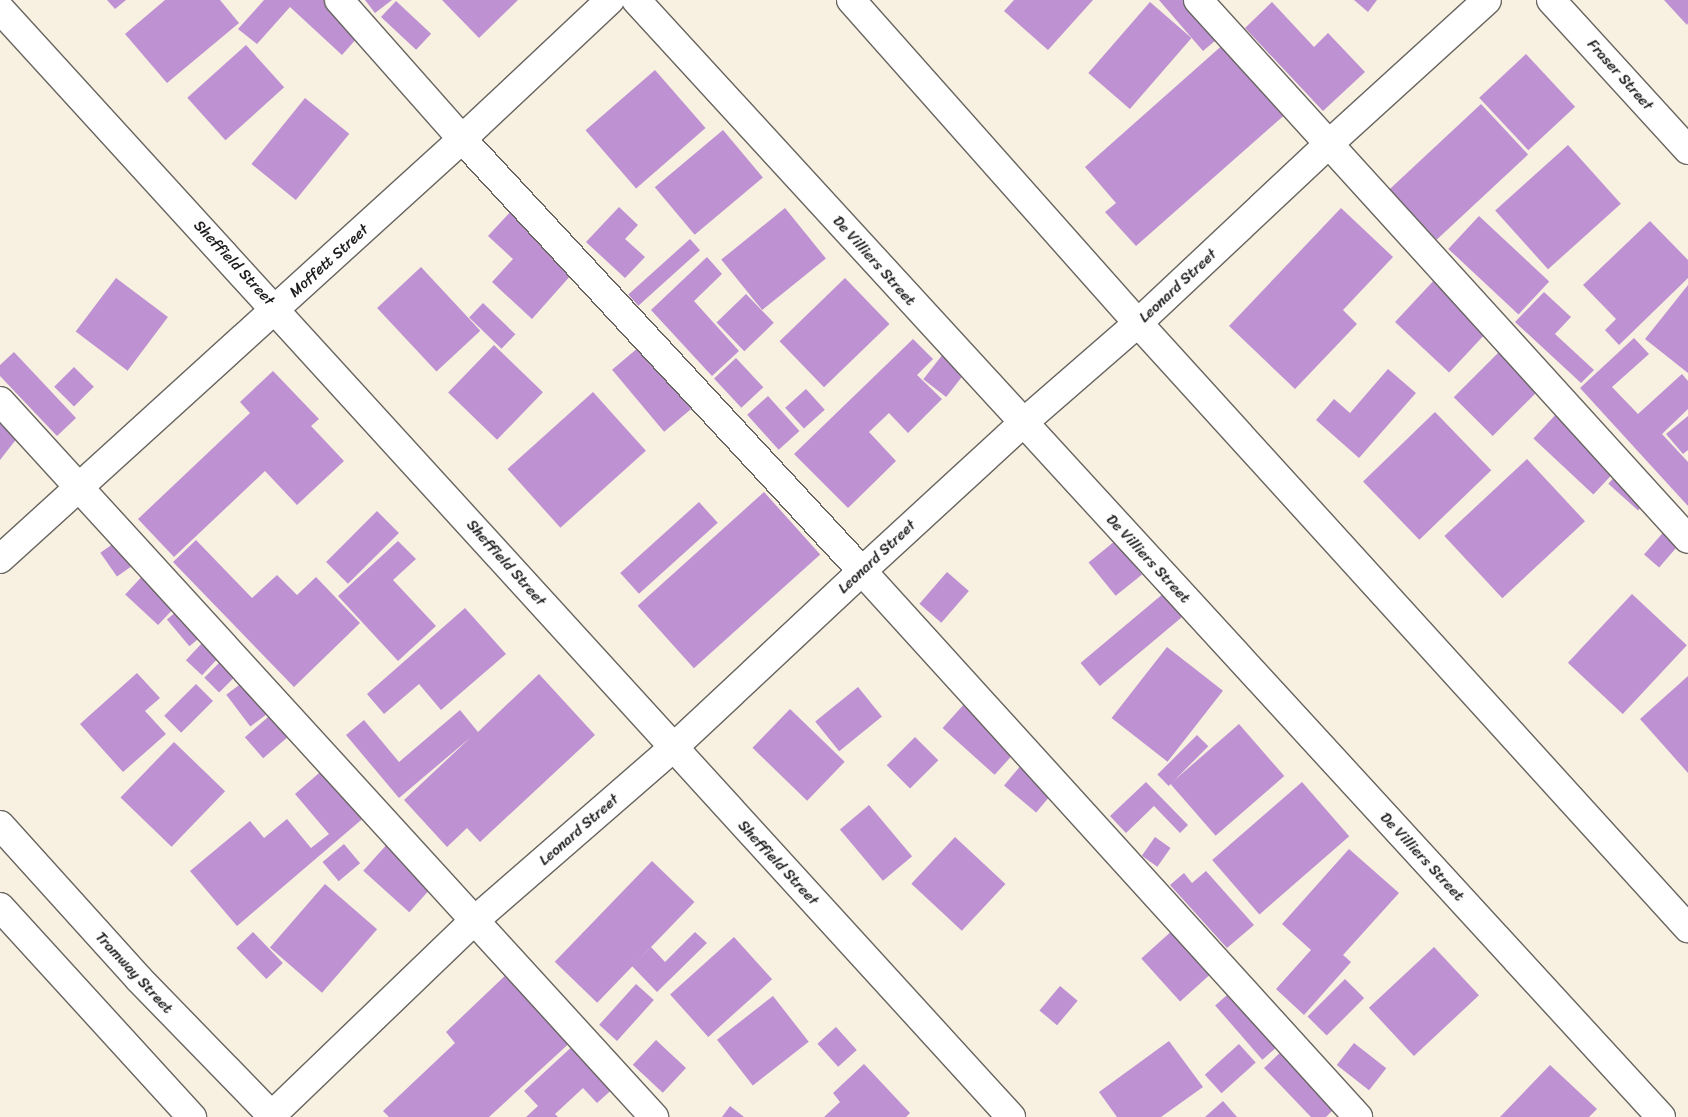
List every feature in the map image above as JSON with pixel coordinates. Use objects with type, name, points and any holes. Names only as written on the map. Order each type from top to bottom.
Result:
[{"type":"street","points":[[339,0],[462,139],[862,571],[1358,1117]]},
{"type":"street","name":"Moffett Street","points":[[0,559],[462,139],[610,0]]},
{"type":"street","name":"De Villiers Street","points":[[636,0],[1023,424],[1661,1117]]},
{"type":"street","points":[[852,0],[1138,323],[1688,928]]},
{"type":"street","points":[[1198,0],[1688,539]]},
{"type":"street","name":"Leonard Street","points":[[271,1117],[475,920],[673,748],[862,571],[1023,424],[1138,323],[1487,0]]},
{"type":"street","name":"Fraser Street","points":[[1551,0],[1688,150]]},
{"type":"street","name":"Sheffield Street","points":[[0,8],[1011,1117]]},
{"type":"street","points":[[0,401],[654,1117]]},
{"type":"street","name":"Tramway Street","points":[[0,825],[139,979],[271,1117]]},
{"type":"street","points":[[0,906],[192,1117]]},
{"type":"building","points":[[107,0],[126,0],[115,9]]},
{"type":"building","points":[[165,0],[220,0],[239,23],[167,83],[125,34]]},
{"type":"building","points":[[264,0],[332,0],[365,29],[342,55],[290,7],[257,44],[238,29]]},
{"type":"building","points":[[365,0],[392,0],[375,13]]},
{"type":"building","points":[[442,0],[518,0],[479,38]]},
{"type":"building","points":[[1014,0],[1093,0],[1048,50],[1004,11]]},
{"type":"building","points":[[1159,0],[1192,0],[1222,35],[1203,51]]},
{"type":"building","points":[[1354,0],[1377,0],[1368,12]]},
{"type":"building","points":[[1664,0],[1688,0],[1687,25]]},
{"type":"building","points":[[396,1],[431,34],[416,50],[381,17]]},
{"type":"building","points":[[1150,2],[1192,38],[1130,109],[1088,73]]},
{"type":"building","points":[[1272,2],[1314,47],[1328,33],[1365,72],[1323,111],[1245,28]]},
{"type":"building","points":[[1226,42],[1288,112],[1136,246],[1105,212],[1116,203],[1085,167]]},
{"type":"building","points":[[246,45],[284,87],[225,140],[187,98]]},
{"type":"building","points":[[1526,54],[1575,107],[1528,150],[1479,98]]},
{"type":"building","points":[[655,70],[706,128],[636,188],[586,130]]},
{"type":"building","points":[[305,98],[349,134],[296,200],[252,164]]},
{"type":"building","points":[[1481,104],[1528,154],[1437,240],[1390,189]]},
{"type":"building","points":[[723,130],[763,177],[695,235],[655,187]]},
{"type":"building","points":[[1568,145],[1621,204],[1548,269],[1495,211]]},
{"type":"building","points":[[619,207],[638,225],[625,239],[645,257],[625,278],[586,242]]},
{"type":"building","points":[[514,208],[579,266],[532,319],[492,282],[513,259],[488,236]]},
{"type":"building","points":[[785,208],[826,259],[762,310],[721,260]]},
{"type":"building","points":[[1341,208],[1393,257],[1343,310],[1357,324],[1295,389],[1229,326]]},
{"type":"building","points":[[1479,216],[1549,281],[1519,314],[1448,249]]},
{"type":"building","points":[[1650,221],[1688,260],[1688,278],[1619,345],[1605,330],[1616,319],[1583,285]]},
{"type":"building","points":[[690,239],[700,250],[638,306],[628,295]]},
{"type":"building","points":[[707,257],[722,274],[694,301],[739,351],[712,376],[651,310]]},
{"type":"building","points":[[421,267],[480,331],[436,372],[377,308]]},
{"type":"building","points":[[1438,276],[1492,326],[1449,373],[1395,322]]},
{"type":"building","points":[[116,278],[168,317],[128,371],[76,332]]},
{"type":"building","points":[[845,278],[889,324],[824,387],[780,341]]},
{"type":"building","points":[[1688,285],[1688,373],[1645,339]]},
{"type":"building","points":[[1544,292],[1571,317],[1555,334],[1594,370],[1581,383],[1515,322]]},
{"type":"building","points":[[746,294],[774,323],[744,351],[717,322]]},
{"type":"building","points":[[483,303],[515,334],[501,349],[469,317]]},
{"type":"building","points":[[1634,338],[1649,354],[1612,387],[1638,414],[1682,374],[1688,381],[1688,409],[1662,434],[1688,462],[1688,506],[1580,388]]},
{"type":"building","points":[[913,339],[933,359],[917,375],[942,399],[908,433],[889,413],[869,432],[896,461],[848,508],[794,454]]},
{"type":"building","points":[[645,342],[697,404],[664,432],[612,370]]},
{"type":"building","points":[[494,345],[543,392],[497,440],[448,392]]},
{"type":"building","points":[[1504,347],[1543,386],[1493,436],[1454,397]]},
{"type":"building","points":[[14,352],[76,418],[57,436],[0,376],[0,365]]},
{"type":"building","points":[[943,354],[966,372],[946,397],[923,379]]},
{"type":"building","points":[[736,358],[763,387],[741,408],[714,378]]},
{"type":"building","points":[[74,367],[94,387],[74,407],[54,387]]},
{"type":"building","points":[[1388,369],[1416,393],[1359,458],[1316,420],[1334,399],[1350,413]]},
{"type":"building","points":[[273,371],[319,419],[311,426],[344,461],[297,505],[265,471],[174,557],[138,519],[250,413],[240,402]]},
{"type":"building","points":[[806,389],[825,410],[804,429],[785,408]]},
{"type":"building","points":[[593,392],[646,451],[560,528],[508,469]]},
{"type":"building","points":[[768,396],[799,431],[779,450],[747,415]]},
{"type":"building","points":[[1560,410],[1620,466],[1593,494],[1533,439]]},
{"type":"building","points":[[1435,412],[1491,470],[1419,540],[1363,481]]},
{"type":"building","points":[[1688,416],[1688,450],[1683,454],[1666,434]]},
{"type":"building","points":[[0,423],[18,437],[0,460]]},
{"type":"building","points":[[1527,459],[1585,521],[1502,598],[1444,536]]},
{"type":"building","points":[[1617,474],[1647,501],[1638,510],[1608,484]]},
{"type":"building","points":[[764,492],[820,554],[694,668],[638,606]]},
{"type":"building","points":[[699,502],[718,523],[639,594],[620,573]]},
{"type":"building","points":[[377,511],[399,533],[348,584],[326,562]]},
{"type":"building","points":[[1667,528],[1682,541],[1659,568],[1644,554]]},
{"type":"building","points":[[120,539],[137,563],[117,577],[100,553]]},
{"type":"building","points":[[196,540],[252,598],[277,575],[297,595],[316,577],[360,623],[294,687],[173,562]]},
{"type":"building","points":[[398,541],[416,559],[393,580],[436,626],[398,661],[338,596]]},
{"type":"building","points":[[1115,541],[1142,574],[1116,596],[1089,562]]},
{"type":"building","points":[[147,571],[180,602],[158,625],[125,594]]},
{"type":"building","points":[[947,572],[969,591],[941,623],[919,604]]},
{"type":"building","points":[[1164,593],[1183,616],[1100,686],[1081,663]]},
{"type":"building","points":[[1632,594],[1687,645],[1623,714],[1568,663]]},
{"type":"building","points":[[183,606],[205,633],[189,646],[167,619]]},
{"type":"building","points":[[465,608],[506,654],[441,710],[419,684],[384,714],[367,694]]},
{"type":"building","points":[[203,642],[219,657],[202,675],[186,660]]},
{"type":"building","points":[[1167,647],[1223,691],[1168,762],[1112,718]]},
{"type":"building","points":[[222,660],[237,675],[219,693],[204,678]]},
{"type":"building","points":[[137,673],[160,698],[145,711],[166,734],[123,772],[80,724]]},
{"type":"building","points":[[539,674],[595,735],[480,842],[467,828],[447,847],[404,800],[471,737],[399,798],[346,735],[364,720],[399,762],[460,710],[478,732]]},
{"type":"building","points":[[1688,676],[1688,773],[1640,719]]},
{"type":"building","points":[[247,679],[271,711],[250,727],[226,695]]},
{"type":"building","points":[[196,684],[213,701],[181,733],[164,716]]},
{"type":"building","points":[[858,687],[882,717],[839,751],[815,722]]},
{"type":"building","points":[[966,702],[1018,749],[995,775],[943,728]]},
{"type":"building","points":[[790,709],[845,762],[807,801],[752,748]]},
{"type":"building","points":[[275,711],[293,732],[263,758],[245,737]]},
{"type":"building","points":[[1239,724],[1284,776],[1216,836],[1170,784]]},
{"type":"building","points":[[1197,735],[1208,746],[1169,786],[1157,775]]},
{"type":"building","points":[[915,737],[938,760],[910,789],[887,765]]},
{"type":"building","points":[[174,742],[225,791],[172,847],[121,797]]},
{"type":"building","points":[[1022,764],[1054,791],[1036,812],[1004,785]]},
{"type":"building","points":[[326,767],[367,815],[237,926],[190,871],[250,821],[264,838],[287,819],[311,848],[329,834],[295,794]]},
{"type":"building","points":[[1146,782],[1188,825],[1180,833],[1154,806],[1126,833],[1110,816]]},
{"type":"building","points":[[1302,782],[1349,836],[1259,914],[1212,860]]},
{"type":"building","points":[[869,805],[912,856],[883,881],[840,829]]},
{"type":"building","points":[[955,837],[1005,884],[962,931],[911,884]]},
{"type":"building","points":[[1155,837],[1171,848],[1157,867],[1142,856]]},
{"type":"building","points":[[390,841],[436,882],[409,912],[363,871]]},
{"type":"building","points":[[344,844],[360,863],[339,881],[323,862]]},
{"type":"building","points":[[1349,849],[1399,893],[1343,955],[1351,962],[1304,1015],[1276,989],[1311,950],[1282,924]]},
{"type":"building","points":[[652,861],[694,902],[597,1003],[555,962]]},
{"type":"building","points":[[1206,871],[1254,925],[1227,948],[1170,885],[1184,873],[1192,883]]},
{"type":"building","points":[[325,884],[377,929],[322,993],[270,947]]},
{"type":"building","points":[[1174,929],[1213,972],[1180,1002],[1141,958]]},
{"type":"building","points":[[253,932],[283,963],[266,979],[236,948]]},
{"type":"building","points":[[695,932],[707,943],[657,992],[632,966],[651,947],[665,962]]},
{"type":"building","points":[[734,937],[772,979],[708,1037],[670,995]]},
{"type":"building","points":[[1434,947],[1479,995],[1414,1056],[1369,1008]]},
{"type":"building","points":[[511,970],[575,1038],[489,1117],[389,1117],[383,1111],[455,1043],[446,1032]]},
{"type":"building","points":[[1345,979],[1364,998],[1327,1036],[1308,1016]]},
{"type":"building","points":[[636,984],[654,1000],[617,1041],[599,1025]]},
{"type":"building","points":[[1060,986],[1078,1001],[1057,1025],[1039,1011]]},
{"type":"building","points":[[1234,989],[1281,1043],[1262,1060],[1215,1005]]},
{"type":"building","points":[[773,996],[809,1042],[753,1085],[717,1040]]},
{"type":"building","points":[[836,1027],[857,1050],[838,1067],[817,1044]]},
{"type":"building","points":[[656,1040],[686,1068],[663,1093],[633,1065]]},
{"type":"building","points":[[1169,1041],[1203,1087],[1161,1117],[1117,1117],[1099,1092]]},
{"type":"building","points":[[577,1042],[617,1085],[597,1103],[583,1088],[555,1114],[558,1117],[526,1117],[538,1106],[524,1091]]},
{"type":"building","points":[[1354,1043],[1386,1068],[1369,1090],[1337,1065]]},
{"type":"building","points":[[1239,1044],[1256,1063],[1222,1093],[1205,1075]]},
{"type":"building","points":[[1285,1048],[1339,1104],[1326,1117],[1311,1117],[1264,1068]]},
{"type":"building","points":[[864,1064],[910,1113],[906,1117],[824,1117],[840,1102],[833,1093]]},
{"type":"building","points":[[1550,1065],[1597,1109],[1589,1117],[1500,1117]]},
{"type":"building","points":[[1223,1101],[1237,1117],[1205,1117]]},
{"type":"building","points":[[730,1106],[744,1117],[722,1117]]}]
